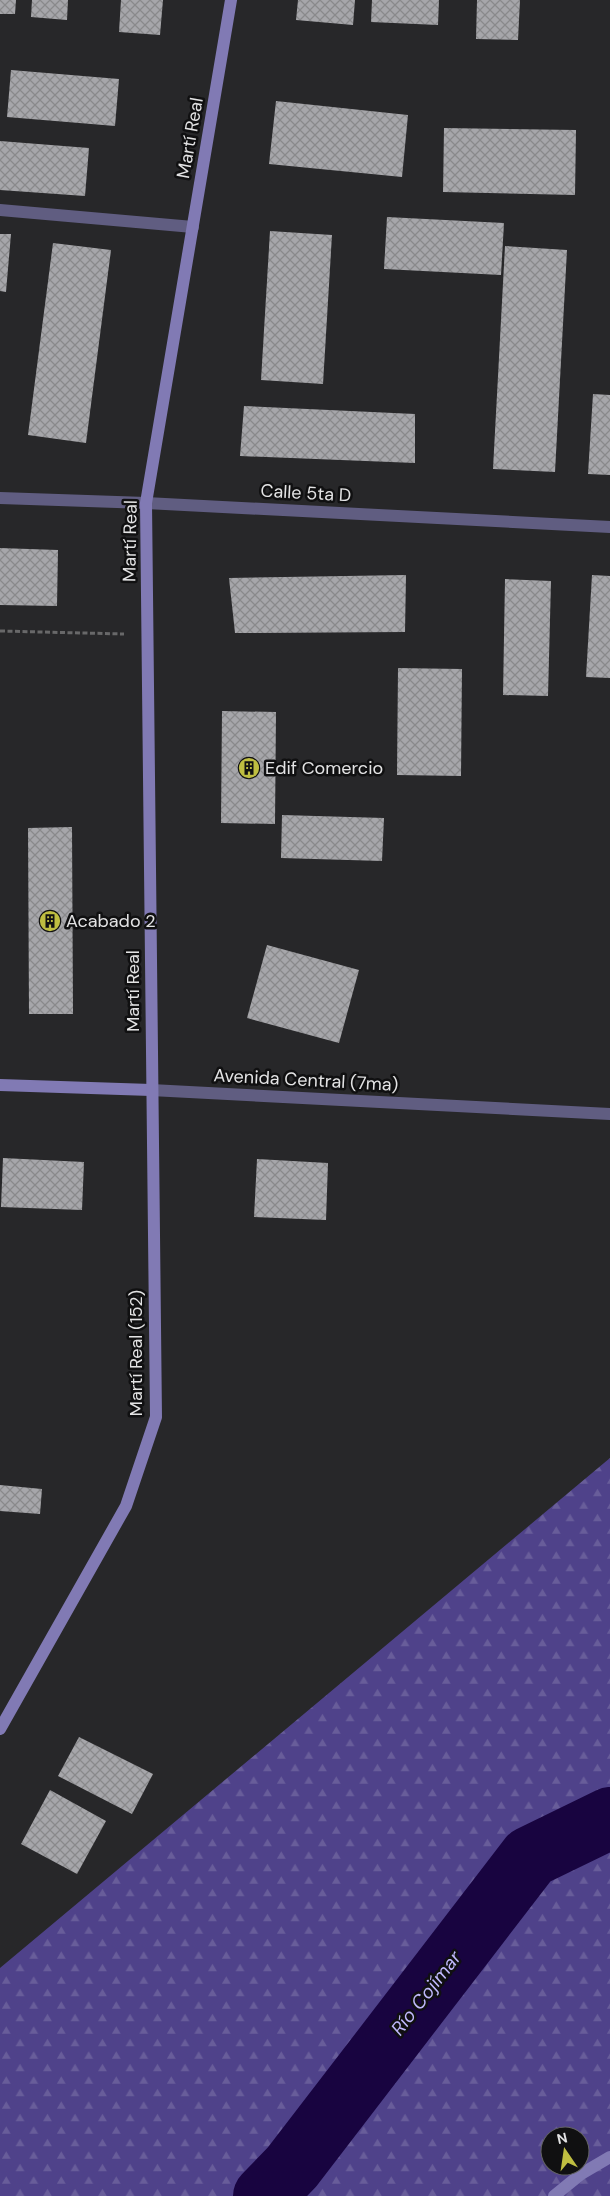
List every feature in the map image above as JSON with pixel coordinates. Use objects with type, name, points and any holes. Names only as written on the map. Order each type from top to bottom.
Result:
[{"type":"main road","name":"Martí Real","points":[[151,1090],[146,503],[231,0]]},
{"type":"main road","name":"Avenida Central (7ma)","points":[[0,1085],[151,1090]]},
{"type":"main road","name":"Martí Real (152)","points":[[0,1729],[126,1506],[156,1417],[151,1090]]},
{"type":"main road","points":[[554,2196],[581,2174],[610,2157]]},
{"type":"street","points":[[0,210],[193,227]]},
{"type":"street","name":"Calle 5ta D","points":[[0,498],[146,503],[610,527]]},
{"type":"street","name":"Avenida Central (7ma)","points":[[151,1090],[610,1114]]},
{"type":"path","points":[[0,631],[148,635]]},
{"type":"green space","points":[[610,1458],[610,2196],[0,2196],[0,1968]]},
{"type":"building","points":[[0,0],[16,0],[15,14],[0,14]]},
{"type":"building","points":[[32,0],[68,0],[67,20],[31,17]]},
{"type":"building","points":[[121,0],[163,0],[160,35],[119,32]]},
{"type":"building","points":[[298,0],[355,0],[353,25],[296,20]]},
{"type":"building","points":[[372,0],[439,0],[438,25],[371,22]]},
{"type":"building","points":[[477,0],[520,0],[518,40],[476,39]]},
{"type":"building","points":[[11,70],[119,79],[115,126],[7,117]]},
{"type":"building","points":[[276,101],[408,115],[402,177],[269,164]]},
{"type":"building","points":[[444,128],[576,130],[575,195],[443,192]]},
{"type":"building","points":[[0,141],[89,148],[85,196],[0,190]]},
{"type":"building","points":[[387,217],[504,223],[501,275],[384,269]]},
{"type":"building","points":[[270,231],[332,235],[323,384],[261,380]]},
{"type":"building","points":[[0,234],[11,234],[6,292],[0,291]]},
{"type":"building","points":[[53,243],[111,250],[86,443],[28,435]]},
{"type":"building","points":[[505,246],[567,250],[555,472],[493,469]]},
{"type":"building","points":[[593,394],[610,395],[610,475],[588,474]]},
{"type":"building","points":[[244,406],[415,414],[415,463],[240,456]]},
{"type":"building","points":[[0,548],[58,550],[57,606],[0,605]]},
{"type":"building","points":[[406,575],[405,632],[235,633],[229,578]]},
{"type":"building","points":[[592,575],[610,576],[610,678],[586,677]]},
{"type":"building","points":[[505,579],[551,581],[548,696],[503,695]]},
{"type":"building","points":[[398,668],[462,669],[461,776],[397,775]]},
{"type":"building","name":"Edif Comercio","points":[[222,711],[276,712],[275,824],[221,823]]},
{"type":"building","points":[[282,815],[384,818],[382,861],[281,858]]},
{"type":"building","name":"Acabado 2","points":[[72,827],[73,1014],[29,1014],[28,828]]},
{"type":"building","points":[[267,945],[359,970],[339,1043],[247,1018]]},
{"type":"building","points":[[3,1158],[84,1162],[82,1210],[1,1207]]},
{"type":"building","points":[[257,1159],[328,1163],[326,1220],[254,1217]]},
{"type":"building","points":[[0,1485],[42,1489],[40,1514],[0,1511]]},
{"type":"building","points":[[79,1737],[153,1774],[132,1814],[58,1776]]},
{"type":"building","points":[[50,1790],[106,1821],[77,1874],[21,1844]]},
{"type":"waterway","name":"Río Cojímar","points":[[264,2196],[292,2167],[530,1857],[610,1818]]},
{"type":"place","name":"Edif Comercio","points":[[249,768]]},
{"type":"place","name":"Acabado 2","points":[[50,921]]}]
